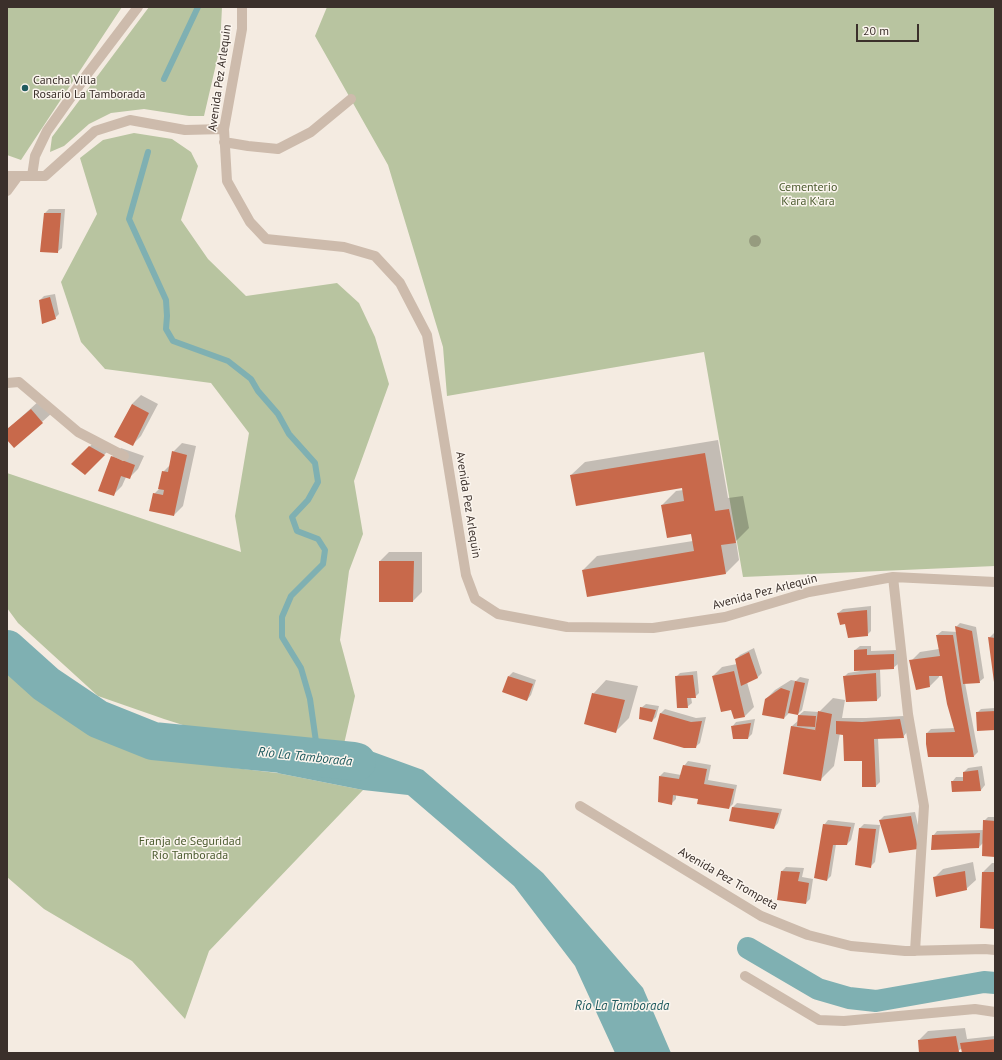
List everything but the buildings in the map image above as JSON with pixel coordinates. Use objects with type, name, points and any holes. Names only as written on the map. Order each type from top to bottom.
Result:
[{"type":"street","points":[[32,176],[35,156],[47,131],[88,73],[138,7]]},
{"type":"street","name":"Avenida Pez Arlequin","points":[[242,7],[242,29],[224,129],[227,181],[250,222],[266,239],[344,247],[375,256],[400,283],[427,336],[466,575],[475,599],[498,614],[567,627],[652,628],[725,618],[809,592],[893,578],[995,582]]},
{"type":"street","points":[[224,142],[278,149],[311,132],[351,99]]},
{"type":"street","points":[[7,176],[46,176],[95,130],[130,120],[185,130],[224,129]]},
{"type":"street","points":[[7,191],[18,176]]},
{"type":"street","points":[[7,383],[18,382],[78,432],[124,456]]},
{"type":"street","points":[[893,578],[908,714],[924,806],[915,951]]},
{"type":"street","name":"Avenida Pez Trompeta","points":[[580,806],[761,916],[808,935],[851,946],[906,951],[995,950]]},
{"type":"street","points":[[745,976],[819,1020],[844,1021],[975,1009],[995,1012]]},
{"type":"green space","points":[[7,7],[122,7],[21,160],[7,155]]},
{"type":"green space","points":[[149,7],[222,7],[220,47],[204,116],[189,116],[144,109],[111,113],[89,124],[64,146],[50,152],[52,137]]},
{"type":"green space","name":"Cementerio K'ara K'ara","points":[[327,7],[995,7],[995,566],[743,577],[704,352],[447,396],[443,347],[388,165],[315,36]]},
{"type":"green space","points":[[134,133],[172,139],[191,152],[198,166],[181,220],[208,259],[246,296],[337,283],[359,303],[375,337],[389,384],[354,481],[363,534],[349,571],[340,640],[355,696],[344,744],[208,733],[98,696],[18,623],[7,608],[7,473],[241,552],[235,516],[249,433],[211,383],[105,369],[81,342],[61,282],[97,214],[80,158],[103,140]]},
{"type":"green space","name":"Franja de Seguridad Río Tamborada","points":[[7,671],[103,739],[176,761],[277,773],[363,790],[209,951],[185,1019],[132,961],[44,909],[7,877]]},
{"type":"water","name":"Río La Tamborada","points":[[328,742],[357,746],[423,770],[543,873],[643,988],[671,1053],[615,1053],[575,966],[514,886],[408,795],[363,790],[277,773]]},
{"type":"waterway","points":[[164,79],[198,7]]},
{"type":"waterway","points":[[148,152],[129,219],[166,300],[166,329],[173,341],[228,361],[251,379],[258,391],[278,414],[289,434],[315,463],[318,482],[308,500],[292,517],[297,531],[318,539],[325,550],[323,564],[291,596],[282,617],[282,637],[301,668],[310,699],[318,756]]},
{"type":"waterway","name":"Río La Tamborada","points":[[7,649],[46,684],[98,719],[153,741],[357,762]]},
{"type":"waterway","points":[[748,948],[818,989],[849,998],[876,1001],[984,982],[995,983]]},
{"type":"place","name":"Cancha Villa Rosario La Tamborada","points":[[25,88]]}]
